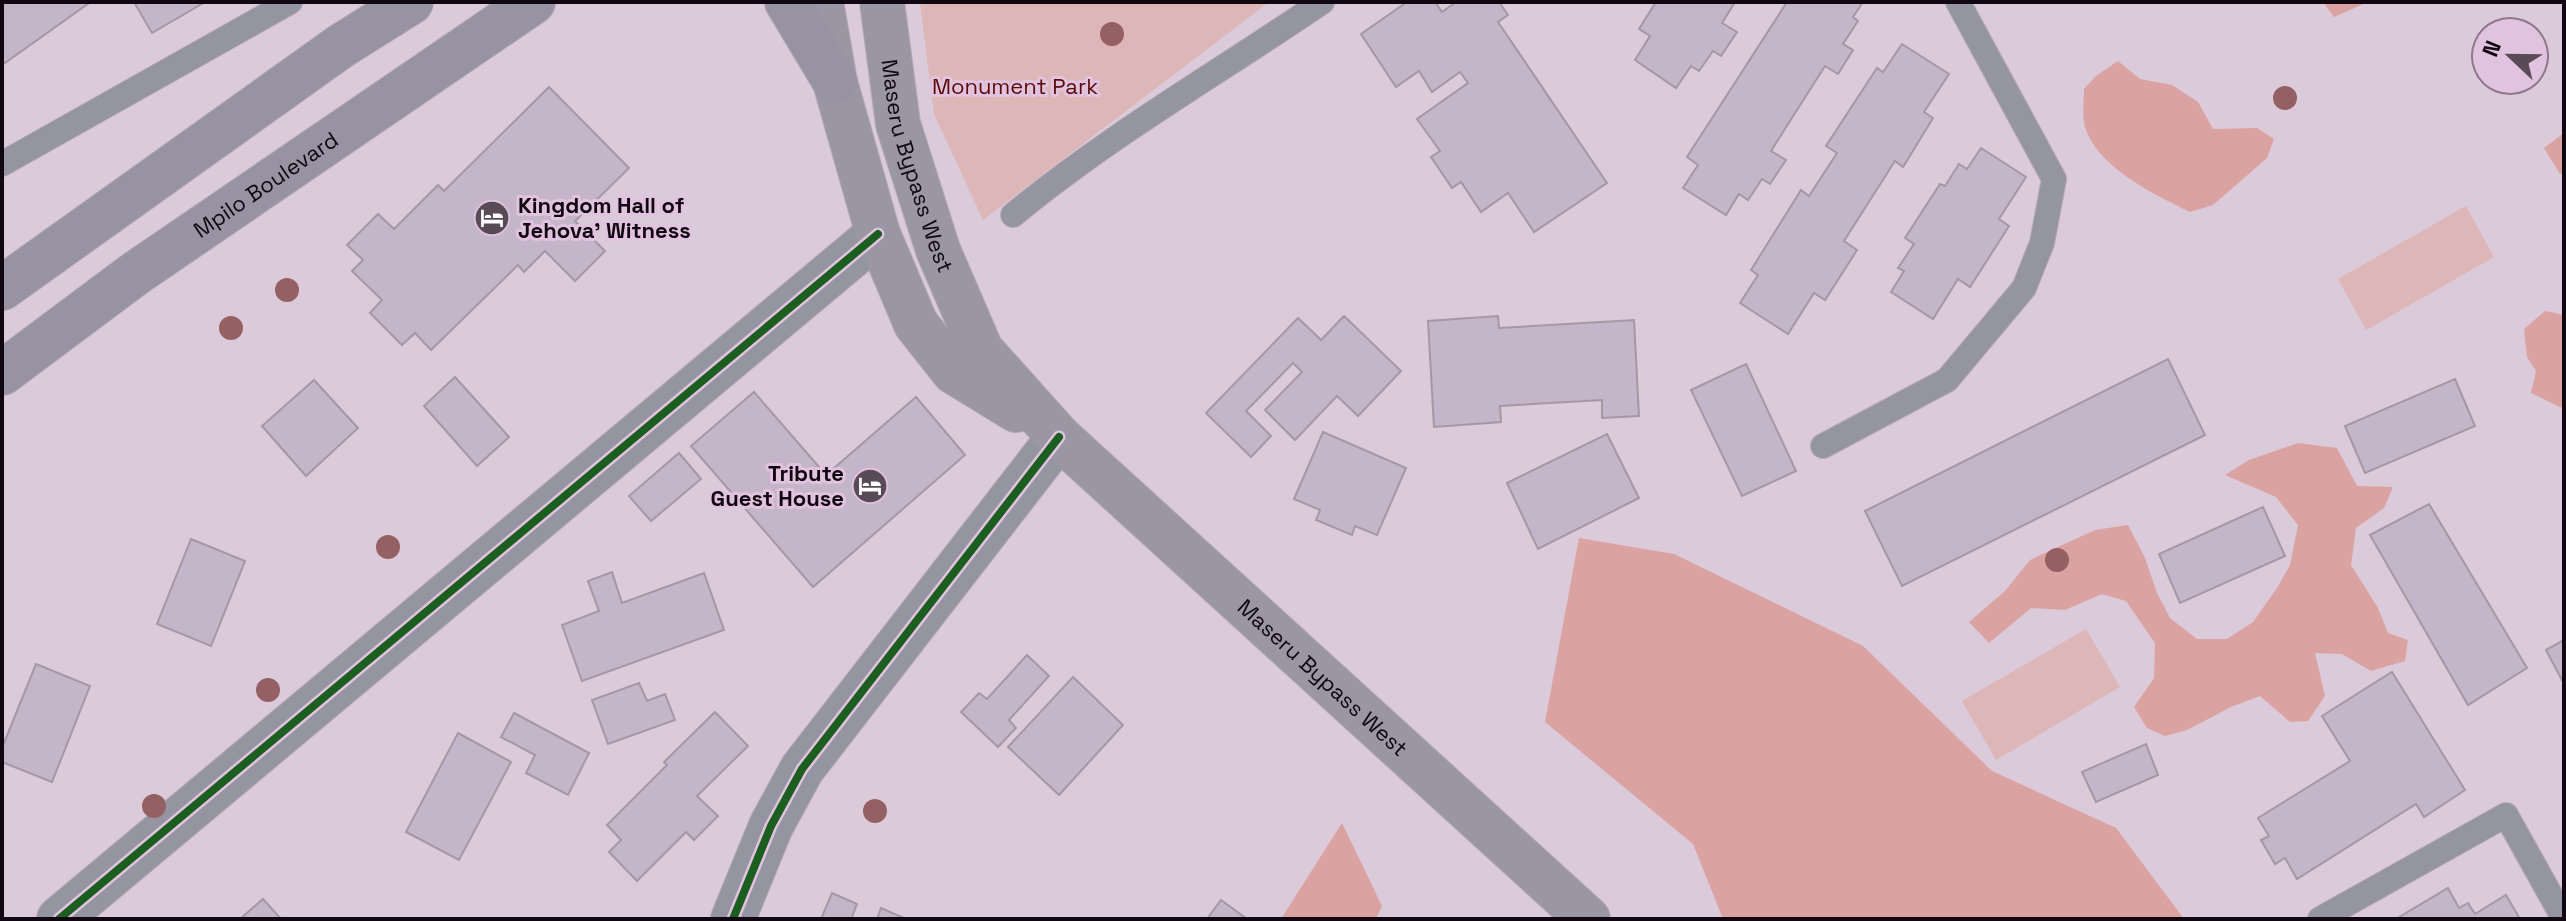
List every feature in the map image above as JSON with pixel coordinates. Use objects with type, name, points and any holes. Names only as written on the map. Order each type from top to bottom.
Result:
[{"type":"highway","points":[[2,288],[341,46],[411,2]]},
{"type":"highway","name":"Mpilo Boulevard","points":[[2,373],[136,273],[533,2]]},
{"type":"highway","points":[[787,2],[835,82]]},
{"type":"main road","name":"Maseru Bypass West","points":[[821,2],[835,82],[878,234],[916,324],[954,372],[1059,437]]},
{"type":"main road","name":"Maseru Bypass West","points":[[882,2],[898,124],[938,250],[981,350],[1059,437],[1588,919]]},
{"type":"street","points":[[59,919],[878,234]]},
{"type":"street","points":[[733,919],[771,826],[802,769],[1059,437]]},
{"type":"lane","points":[[2,164],[290,2]]},
{"type":"lane","points":[[1013,215],[1106,143],[1322,2]]},
{"type":"lane","points":[[1823,446],[1947,380],[2024,288],[2042,243],[2054,179],[1958,2]]},
{"type":"lane","points":[[2320,919],[2506,815],[2564,919]]},
{"type":"green space","name":"Monument Park","points":[[920,2],[1269,2],[983,220],[934,114]]},
{"type":"green space","points":[[2466,206],[2494,257],[2366,330],[2338,279]]},
{"type":"green space","points":[[2086,629],[2120,687],[1996,760],[1962,701]]},
{"type":"shaded area","points":[[2323,2],[2368,2],[2334,17]]},
{"type":"shaded area","points":[[2118,61],[2140,79],[2172,85],[2198,102],[2213,129],[2257,128],[2274,139],[2267,158],[2213,205],[2190,212],[2129,178],[2102,155],[2085,127],[2084,118],[2084,89],[2096,76]]},
{"type":"shaded area","points":[[2564,133],[2564,173],[2560,174],[2544,148]]},
{"type":"shaded area","points":[[2545,311],[2564,315],[2564,409],[2531,393],[2536,371],[2527,357],[2524,329]]},
{"type":"shaded area","points":[[2298,443],[2337,448],[2357,486],[2393,487],[2384,508],[2356,528],[2351,565],[2378,608],[2388,633],[2408,640],[2405,661],[2371,671],[2342,654],[2315,653],[2325,696],[2308,721],[2290,722],[2260,696],[2187,730],[2165,736],[2147,728],[2134,707],[2154,678],[2155,643],[2126,601],[2102,594],[2065,610],[2031,608],[1989,643],[1969,622],[2005,591],[2030,560],[2095,530],[2128,525],[2170,618],[2197,639],[2227,639],[2253,622],[2277,588],[2290,565],[2298,525],[2276,497],[2225,475],[2249,460]]},
{"type":"shaded area","points":[[1579,538],[1674,554],[1863,646],[1992,771],[2116,828],[2184,919],[1723,919],[1693,844],[1545,722]]},
{"type":"shaded area","points":[[1342,823],[1382,906],[1376,919],[1281,919]]},
{"type":"building","points":[[2,2],[88,2],[89,3],[2,65]]},
{"type":"building","points":[[134,2],[205,2],[152,33]]},
{"type":"building","points":[[1407,2],[1435,2],[1442,12],[1456,2],[1499,2],[1508,15],[1498,22],[1607,183],[1534,232],[1508,193],[1481,212],[1461,182],[1452,188],[1431,157],[1440,151],[1417,119],[1468,83],[1460,72],[1432,92],[1419,71],[1396,87],[1361,34]]},
{"type":"building","points":[[1656,2],[1735,2],[1722,23],[1737,32],[1721,56],[1713,51],[1699,71],[1691,66],[1676,88],[1635,60],[1650,36],[1639,29]]},
{"type":"building","points":[[1787,2],[1863,2],[1853,17],[1858,21],[1843,44],[1853,50],[1838,74],[1825,66],[1771,151],[1786,160],[1770,184],[1762,179],[1748,200],[1739,194],[1726,215],[1683,188],[1698,165],[1687,157]]},
{"type":"building","points":[[1902,44],[1949,74],[1924,112],[1933,118],[1903,167],[1895,161],[1844,241],[1857,250],[1825,300],[1814,293],[1788,334],[1740,303],[1758,275],[1751,270],[1801,190],[1809,196],[1837,153],[1826,146],[1877,68],[1883,72]]},
{"type":"building","name":"Kingdom Hall of Jehova' Witness","points":[[549,87],[629,168],[575,221],[605,251],[575,281],[545,251],[524,272],[518,265],[431,350],[415,333],[402,345],[370,313],[382,300],[352,271],[363,260],[347,245],[378,214],[394,229],[438,185],[444,191]]},
{"type":"building","points":[[1981,148],[2026,177],[1999,219],[2009,226],[1970,287],[1958,279],[1933,319],[1891,292],[1904,271],[1898,268],[1914,244],[1905,238],[1940,184],[1945,186],[1959,164],[1967,169]]},
{"type":"building","points":[[1344,316],[1401,371],[1358,416],[1337,396],[1295,440],[1265,410],[1302,372],[1293,363],[1246,411],[1271,436],[1251,457],[1206,413],[1298,318],[1321,340]]},
{"type":"building","points":[[1498,316],[1499,328],[1634,320],[1639,416],[1602,418],[1602,400],[1500,406],[1501,422],[1434,427],[1428,321]]},
{"type":"building","points":[[2168,359],[2205,435],[1902,586],[1865,511]]},
{"type":"building","points":[[1746,364],[1796,471],[1742,496],[1691,390]]},
{"type":"building","points":[[455,377],[509,437],[477,466],[424,406]]},
{"type":"building","points":[[2455,379],[2475,426],[2365,473],[2345,426]]},
{"type":"building","points":[[314,380],[358,428],[306,476],[262,426]]},
{"type":"building","points":[[754,392],[826,475],[916,397],[965,455],[813,587],[691,446]]},
{"type":"building","points":[[1323,432],[1406,468],[1377,535],[1355,526],[1352,535],[1316,520],[1320,510],[1294,499]]},
{"type":"building","points":[[1607,434],[1639,498],[1538,549],[1507,483]]},
{"type":"building","points":[[679,453],[701,479],[651,521],[629,496]]},
{"type":"building","points":[[2429,504],[2527,668],[2468,705],[2370,535]]},
{"type":"building","points":[[2263,507],[2285,556],[2180,603],[2159,554]]},
{"type":"building","points":[[191,539],[245,561],[211,646],[157,624]]},
{"type":"building","points":[[612,572],[622,603],[704,573],[724,630],[582,681],[562,625],[599,611],[588,581]]},
{"type":"building","points":[[2564,640],[2564,684],[2546,650]]},
{"type":"building","points":[[1027,655],[1049,676],[1009,720],[1016,728],[998,747],[961,712],[979,693],[987,699]]},
{"type":"building","points":[[36,664],[90,686],[52,782],[2,762],[2,748]]},
{"type":"building","points":[[2392,672],[2465,790],[2424,817],[2416,804],[2297,879],[2285,858],[2275,864],[2261,840],[2269,836],[2258,818],[2350,761],[2322,716]]},
{"type":"building","points":[[1073,677],[1123,725],[1059,795],[1008,747]]},
{"type":"building","points":[[639,683],[647,701],[665,694],[675,720],[608,744],[592,700]]},
{"type":"building","points":[[715,712],[748,746],[697,796],[718,816],[694,840],[686,832],[637,881],[609,852],[621,840],[607,825]]},
{"type":"building","points":[[514,713],[589,753],[568,795],[526,773],[535,755],[501,737]]},
{"type":"building","points":[[458,733],[511,762],[459,860],[406,832]]},
{"type":"building","points":[[2146,744],[2158,775],[2096,802],[2082,772]]},
{"type":"building","points":[[2448,888],[2459,908],[2468,903],[2475,914],[2506,895],[2520,919],[2396,919]]},
{"type":"building","points":[[832,893],[857,904],[851,919],[821,919]]},
{"type":"building","points":[[263,899],[281,919],[240,919]]},
{"type":"building","points":[[1221,900],[1247,919],[1207,919]]},
{"type":"building","points":[[881,908],[906,919],[877,919]]},
{"type":"cycle path","points":[[59,919],[878,234]]},
{"type":"cycle path","points":[[733,919],[771,826],[802,769],[1059,437]]},
{"type":"place","name":"Kingdom Hall of Jehova' Witness","points":[[492,218]]},
{"type":"place","name":"Tribute Guest House","points":[[870,486]]}]
